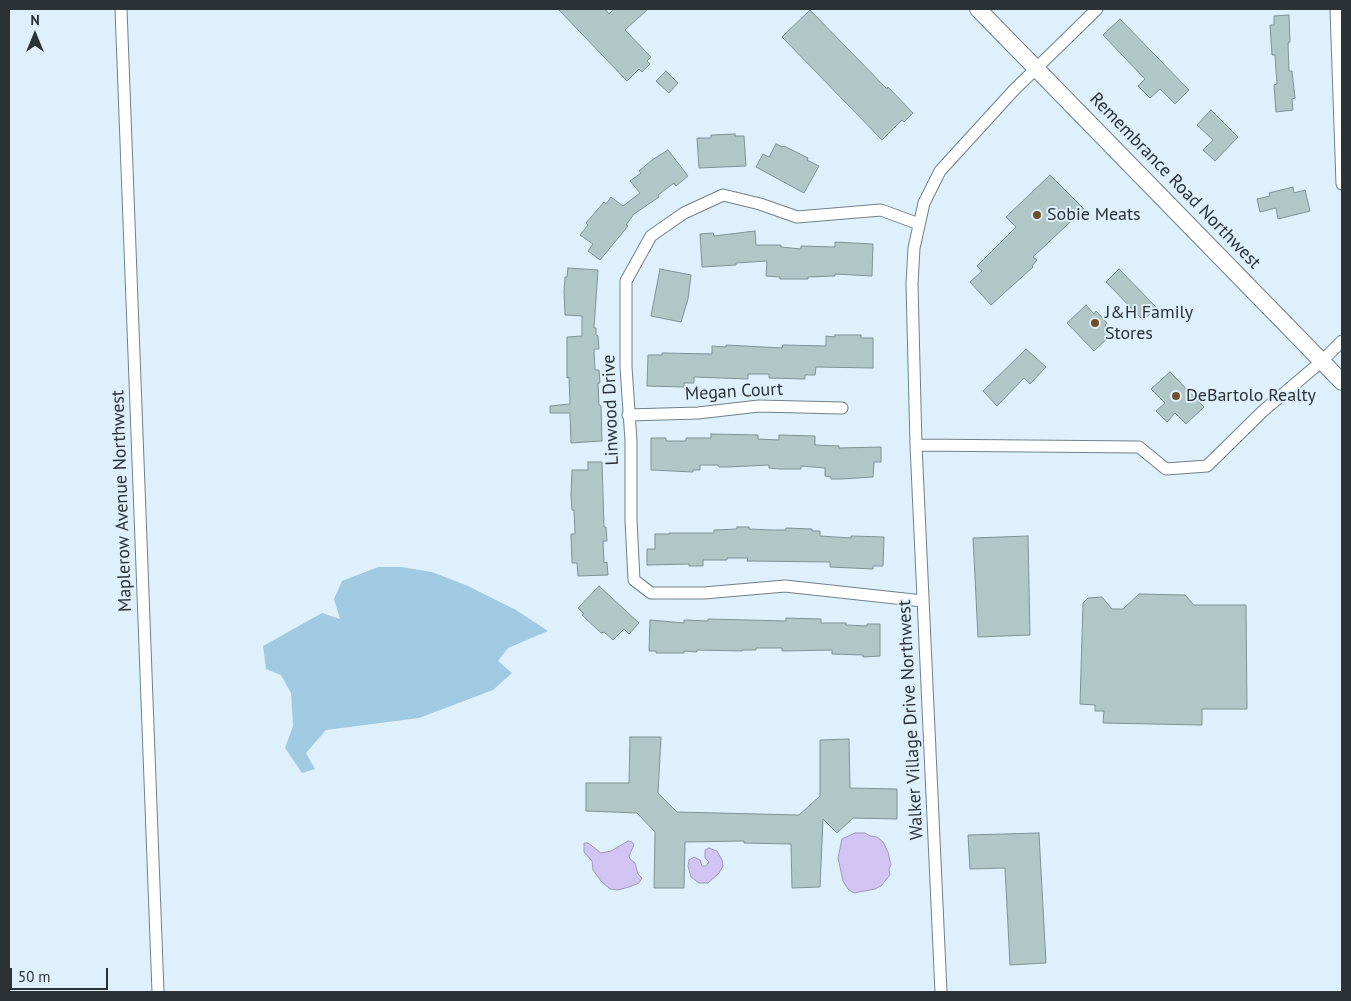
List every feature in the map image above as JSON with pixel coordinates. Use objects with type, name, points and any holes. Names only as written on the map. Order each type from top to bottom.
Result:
[{"type":"main road","name":"Remembrance Road Northwest","points":[[978,9],[1342,382]]},
{"type":"street","name":"Maplerow Avenue Northwest","points":[[121,9],[158,992]]},
{"type":"street","name":"Walker Village Drive Northwest","points":[[941,992],[916,445],[912,284],[914,248],[924,203],[940,172],[960,148],[1036,68],[1097,9]]},
{"type":"street","points":[[1336,9],[1342,184]]},
{"type":"street","name":"Linwood Drive","points":[[919,224],[882,210],[797,217],[760,204],[723,195],[678,217],[650,236],[626,281],[626,367],[631,441],[631,520],[634,580],[651,593],[704,593],[785,586],[923,601]]},
{"type":"street","points":[[916,445],[1139,446],[1166,469],[1207,466],[1262,411],[1322,362],[1342,341]]},
{"type":"street","name":"Megan Court","points":[[628,415],[698,413],[759,406],[842,408]]},
{"type":"shaded area","points":[[378,567],[401,567],[432,572],[468,586],[516,610],[548,631],[508,648],[498,661],[512,673],[493,690],[419,718],[326,730],[306,753],[315,769],[302,773],[285,748],[293,726],[291,693],[281,675],[266,669],[263,646],[322,613],[340,619],[334,599],[342,581]]},
{"type":"shaded area","points":[[855,833],[865,833],[877,837],[883,842],[891,865],[889,869],[890,875],[881,886],[854,893],[848,889],[843,881],[838,858],[842,839]]},
{"type":"shaded area","points":[[628,841],[634,845],[629,856],[630,859],[635,863],[638,874],[642,878],[639,883],[629,887],[618,890],[610,889],[593,870],[592,861],[584,852],[584,843],[588,843],[601,853],[611,851]]},
{"type":"shaded area","points":[[709,848],[717,851],[723,866],[719,873],[708,883],[699,883],[691,877],[688,866],[689,860],[694,857],[700,860],[702,866],[706,866],[709,862],[705,858],[705,850]]},
{"type":"building","points":[[558,9],[605,9],[609,14],[614,9],[648,9],[625,30],[651,57],[647,61],[650,64],[642,72],[639,69],[627,81]]},
{"type":"building","points":[[810,10],[913,113],[904,122],[902,120],[882,140],[782,37]]},
{"type":"building","points":[[1289,15],[1289,71],[1292,71],[1295,98],[1292,99],[1293,110],[1276,112],[1274,85],[1277,84],[1275,55],[1272,55],[1270,25],[1274,25],[1274,16]]},
{"type":"building","points":[[1120,19],[1189,90],[1175,104],[1160,89],[1150,98],[1138,86],[1145,79],[1103,35]]},
{"type":"building","points":[[666,71],[678,83],[669,93],[656,81]]},
{"type":"building","points":[[1211,110],[1238,137],[1215,161],[1203,150],[1213,140],[1197,125]]},
{"type":"building","points":[[735,134],[735,136],[744,136],[746,166],[699,168],[697,138],[711,138],[711,135]]},
{"type":"building","points":[[776,144],[808,158],[807,160],[819,166],[804,193],[756,167],[763,154],[769,157]]},
{"type":"building","points":[[668,150],[688,176],[676,186],[674,183],[658,195],[659,197],[634,214],[626,225],[628,226],[600,260],[588,251],[593,244],[580,235],[588,225],[586,223],[604,202],[606,204],[611,197],[623,206],[640,193],[630,181],[641,173],[639,171],[652,160]]},
{"type":"building","points":[[1050,175],[1084,209],[1033,257],[1037,260],[1033,267],[991,305],[970,282],[982,271],[977,266],[1016,227],[1006,217]]},
{"type":"building","points":[[1293,187],[1294,193],[1305,190],[1310,211],[1278,219],[1276,208],[1260,212],[1257,199],[1270,196],[1269,193]]},
{"type":"building","points":[[755,231],[756,245],[781,245],[781,247],[801,249],[801,246],[835,247],[835,242],[873,244],[872,276],[835,274],[835,276],[808,277],[808,279],[780,279],[780,277],[766,276],[767,261],[702,267],[700,234],[713,233],[714,236]]},
{"type":"building","points":[[568,268],[598,270],[594,328],[596,328],[596,335],[598,336],[599,349],[594,349],[595,370],[599,370],[600,383],[598,383],[602,441],[571,443],[570,413],[550,413],[550,406],[570,404],[569,377],[567,378],[567,337],[582,336],[582,316],[565,315],[564,291]]},
{"type":"building","points":[[660,269],[691,275],[688,299],[681,322],[651,316]]},
{"type":"building","points":[[1119,269],[1157,308],[1143,320],[1106,282]]},
{"type":"building","points":[[1086,305],[1094,314],[1096,311],[1113,333],[1094,351],[1067,323]]},
{"type":"building","points":[[835,335],[861,335],[861,338],[873,338],[873,368],[816,367],[815,375],[805,375],[805,379],[769,378],[769,374],[748,374],[748,379],[694,377],[694,383],[684,383],[684,387],[647,386],[648,355],[662,355],[662,353],[712,354],[712,346],[726,347],[726,345],[782,348],[783,345],[826,346],[826,336],[835,337]]},
{"type":"building","points":[[1026,349],[1046,367],[1030,384],[1024,378],[997,406],[983,391]]},
{"type":"building","name":"DeBartolo Realty","points":[[1170,372],[1204,407],[1186,424],[1175,413],[1167,422],[1156,411],[1165,403],[1151,389]]},
{"type":"building","points":[[711,434],[758,435],[758,439],[779,440],[779,435],[815,436],[815,445],[839,446],[839,448],[881,447],[881,462],[874,462],[873,477],[842,479],[831,479],[831,477],[825,476],[825,468],[801,466],[801,469],[779,469],[769,468],[769,465],[719,467],[718,465],[700,465],[700,470],[693,470],[693,472],[651,470],[651,438],[666,438],[666,441],[686,441],[686,438],[711,438]]},
{"type":"building","points":[[588,462],[602,462],[604,527],[606,527],[607,541],[603,541],[604,563],[607,562],[608,575],[578,576],[577,563],[572,563],[571,534],[575,534],[571,495],[572,470],[588,470]]},
{"type":"building","points":[[737,527],[772,530],[786,530],[786,528],[812,529],[812,531],[820,531],[820,536],[851,538],[851,536],[884,537],[883,566],[873,566],[873,569],[830,567],[830,562],[747,561],[748,558],[703,560],[703,566],[689,566],[689,564],[647,565],[647,549],[655,549],[655,534],[714,533],[714,530],[737,529]]},
{"type":"building","points":[[1028,536],[1030,635],[978,637],[973,538]]},
{"type":"building","points":[[599,586],[639,623],[629,634],[624,629],[613,640],[604,632],[601,633],[582,615],[584,614],[578,608]]},
{"type":"building","points":[[1139,594],[1185,595],[1194,605],[1246,605],[1247,709],[1202,709],[1202,725],[1103,723],[1104,711],[1095,711],[1095,705],[1080,704],[1083,603],[1088,598],[1102,597],[1112,609],[1123,609]]},
{"type":"building","points":[[786,618],[821,619],[821,623],[846,623],[846,625],[867,626],[867,624],[880,624],[880,656],[863,657],[863,655],[832,654],[832,650],[782,651],[782,648],[756,648],[756,650],[742,651],[697,650],[697,652],[684,651],[684,653],[656,653],[656,651],[649,651],[650,620],[684,623],[684,620],[708,621],[708,619],[786,621]]},
{"type":"building","points":[[630,737],[661,737],[658,793],[677,812],[799,815],[820,796],[820,740],[849,739],[850,788],[897,789],[897,819],[853,818],[837,833],[823,819],[820,887],[792,888],[791,844],[744,843],[744,841],[685,842],[684,888],[654,888],[655,832],[637,813],[586,811],[586,783],[629,783]]},
{"type":"building","points":[[1039,833],[1046,963],[1010,965],[1005,868],[970,869],[968,835]]},
{"type":"place","name":"Sobie Meats","points":[[1037,215]]},
{"type":"place","name":"J&H Family Stores","points":[[1095,323]]},
{"type":"place","name":"DeBartolo Realty","points":[[1176,396]]}]
